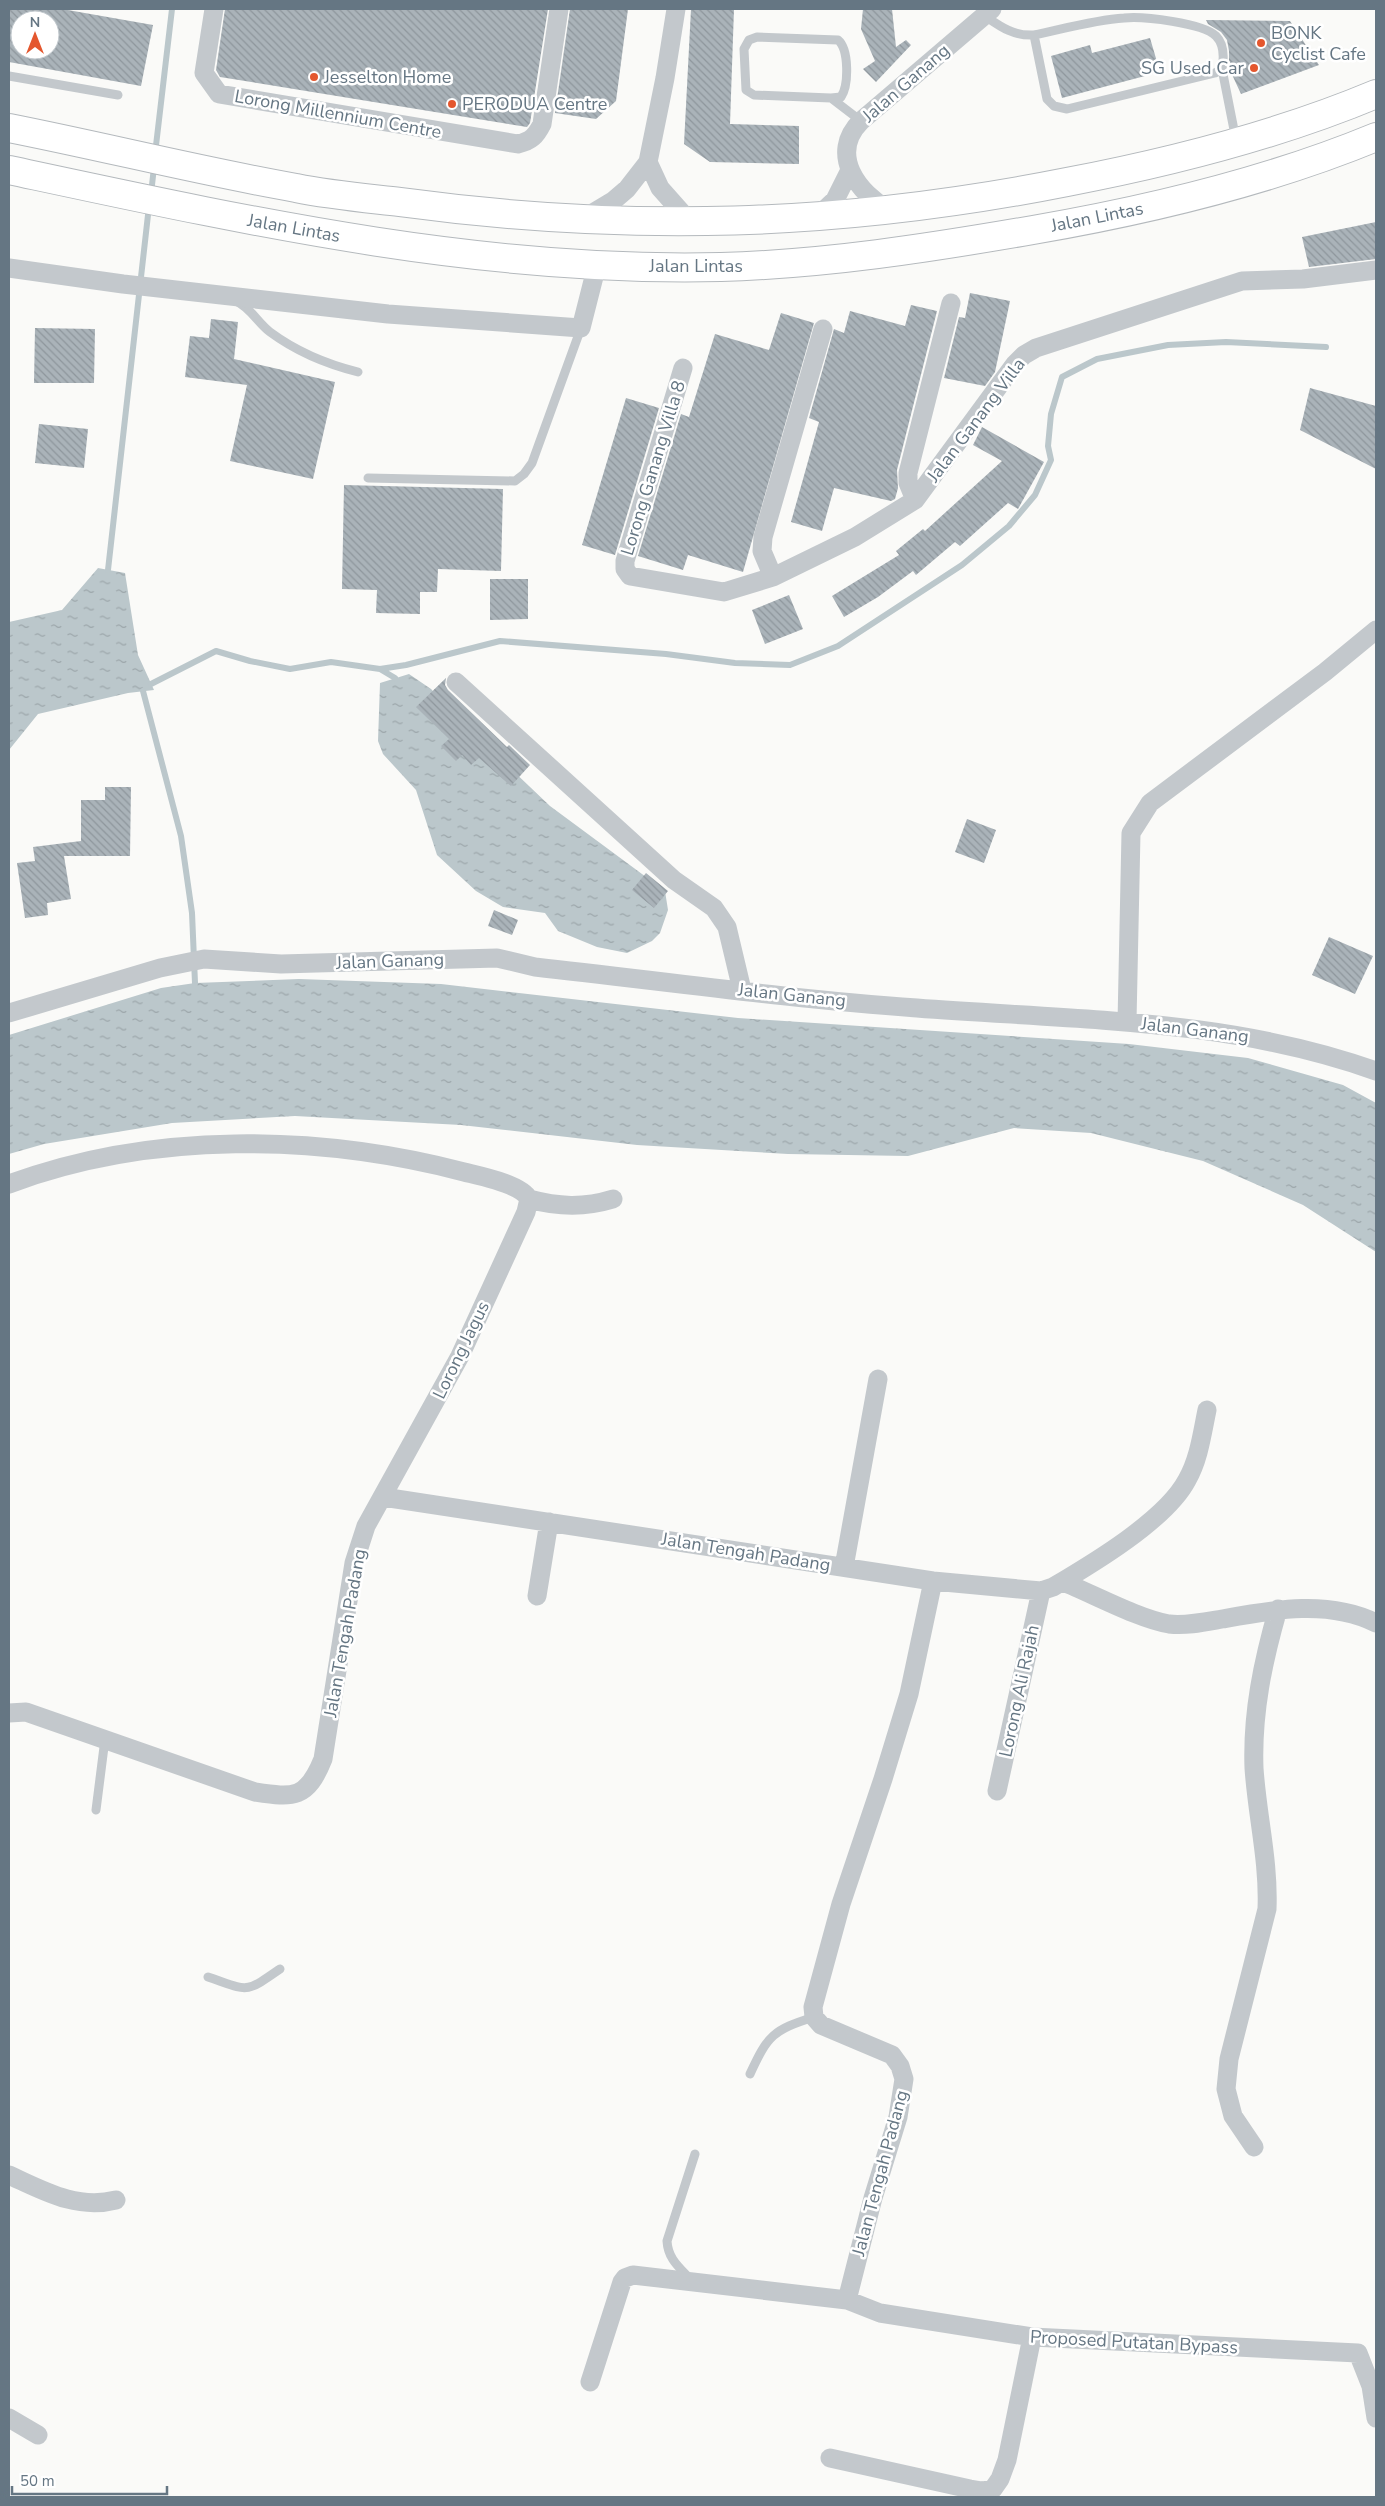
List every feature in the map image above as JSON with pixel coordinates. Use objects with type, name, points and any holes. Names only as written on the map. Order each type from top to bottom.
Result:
[{"type":"highway","points":[[9,128],[298,189],[444,208],[579,220],[691,223],[815,218],[890,211],[1016,192],[1107,175],[1236,142],[1376,94]]},
{"type":"highway","name":"Jalan Lintas","points":[[9,170],[293,229],[423,248],[597,265],[717,267],[784,264],[918,250],[1116,215],[1294,166],[1376,137]]},
{"type":"street","name":"Lorong Millennium Centre","points":[[214,9],[204,73],[219,94],[518,144],[527,142],[536,136],[542,124],[559,9]]},
{"type":"street","points":[[579,220],[613,201],[627,189],[648,162],[665,78],[676,9]]},
{"type":"street","name":"Jalan Ganang","points":[[890,211],[866,194],[850,170],[846,146],[848,136],[861,121],[988,12]]},
{"type":"street","points":[[648,162],[660,188],[691,223]]},
{"type":"street","points":[[815,218],[835,200],[850,170]]},
{"type":"street","points":[[9,268],[123,284],[388,314],[581,328],[597,265]]},
{"type":"street","name":"Jalan Ganang Villa","points":[[625,569],[630,576],[724,592],[773,577],[855,537],[915,500],[1015,364],[1024,355],[1036,348],[1242,281],[1303,279],[1376,270]]},
{"type":"street","points":[[915,500],[908,483],[908,473],[951,303]]},
{"type":"street","points":[[773,577],[762,551],[763,537],[823,329]]},
{"type":"street","name":"Lorong Ganang Villa 8","points":[[625,569],[625,561],[684,368]]},
{"type":"street","points":[[1127,1022],[1132,834],[1150,803],[1325,672],[1376,630]]},
{"type":"street","points":[[456,682],[674,880],[714,908],[727,927],[742,990]]},
{"type":"street","name":"Jalan Ganang","points":[[9,1012],[197,960],[281,964],[497,958],[535,967],[915,1008],[1127,1022],[1204,1030],[1280,1042],[1331,1054],[1376,1071]]},
{"type":"street","points":[[9,1184],[86,1161],[126,1153],[263,1144],[376,1153],[414,1160],[517,1188],[526,1193],[529,1199],[572,1207],[592,1206],[613,1200]]},
{"type":"street","name":"Lorong Jagus","points":[[383,1497],[460,1356],[526,1212],[529,1199]]},
{"type":"street","points":[[844,1567],[878,1379]]},
{"type":"street","points":[[1041,1591],[1063,1582],[1128,1539],[1174,1499],[1187,1480],[1196,1458],[1208,1410]]},
{"type":"street","name":"Jalan Tengah Padang","points":[[9,1713],[26,1712],[105,1738],[255,1792],[282,1796],[298,1794],[309,1786],[316,1777],[323,1759],[354,1563],[366,1526],[383,1497],[933,1581],[1041,1591]]},
{"type":"street","points":[[537,1596],[549,1522]]},
{"type":"street","points":[[814,2017],[813,2007],[841,1904],[884,1779],[909,1694],[933,1581]]},
{"type":"street","points":[[1063,1582],[1153,1620],[1170,1624],[1191,1624],[1278,1609],[1336,1611],[1376,1624]]},
{"type":"street","name":"Lorong Ali Rajah","points":[[997,1790],[1041,1591]]},
{"type":"street","points":[[1254,2147],[1233,2116],[1226,2090],[1229,2059],[1267,1908],[1268,1886],[1254,1768],[1254,1733],[1262,1673],[1278,1609]]},
{"type":"street","name":"Jalan Tengah Padang","points":[[814,2017],[834,2032],[862,2041],[892,2055],[900,2066],[904,2078],[898,2117],[872,2198],[847,2300]]},
{"type":"street","points":[[9,2175],[75,2202],[102,2203],[116,2200]]},
{"type":"street","name":"Proposed Putatan Bypass","points":[[590,2382],[625,2278],[633,2275],[847,2300],[880,2313],[1032,2338],[1358,2353],[1371,2386],[1376,2418]]},
{"type":"street","points":[[830,2458],[970,2489],[982,2491],[993,2489],[1000,2479],[1007,2460],[1032,2338]]},
{"type":"street","points":[[9,2418],[38,2435]]},
{"type":"lane","points":[[988,12],[1009,33],[1034,35],[1124,18],[1176,23],[1201,29],[1216,36],[1222,44],[1224,57],[1222,69],[1236,142]]},
{"type":"lane","points":[[1034,35],[1047,99],[1054,106],[1067,109],[1215,73],[1222,69]]},
{"type":"lane","points":[[831,98],[841,97],[846,91],[846,52],[838,40],[757,37],[748,40],[744,49],[746,90],[754,95],[831,98],[861,121]]},
{"type":"lane","points":[[9,76],[118,95]]},
{"type":"lane","points":[[224,296],[240,303],[268,331],[286,344],[308,356],[358,372]]},
{"type":"lane","points":[[368,478],[515,481],[532,463],[581,328]]},
{"type":"lane","points":[[96,1810],[105,1738]]},
{"type":"lane","points":[[208,1977],[243,1989],[250,1988],[280,1969]]},
{"type":"lane","points":[[750,2074],[762,2048],[782,2027],[814,2017]]},
{"type":"lane","points":[[693,2282],[668,2253],[667,2241],[695,2154]]},
{"type":"water","points":[[98,568],[125,573],[138,655],[154,690],[128,693],[38,714],[9,750],[9,622],[62,610]]},
{"type":"water","points":[[409,674],[431,689],[465,725],[550,806],[665,891],[668,910],[660,933],[652,941],[627,953],[597,947],[558,931],[545,913],[503,907],[476,891],[437,855],[416,790],[383,754],[378,741],[380,683]]},
{"type":"water","points":[[299,979],[441,984],[738,1018],[1129,1044],[1248,1058],[1343,1085],[1376,1103],[1376,1252],[1303,1205],[1203,1161],[1091,1133],[1014,1128],[908,1156],[788,1154],[637,1145],[461,1125],[295,1116],[172,1123],[44,1144],[9,1154],[9,1035],[161,988],[195,983]]},
{"type":"building","points":[[9,9],[62,9],[153,25],[141,86],[9,62]]},
{"type":"building","points":[[225,9],[548,9],[530,123],[527,127],[220,77],[216,70]]},
{"type":"building","points":[[570,9],[628,9],[616,101],[596,119],[555,113]]},
{"type":"building","points":[[691,9],[734,9],[730,124],[799,126],[799,164],[710,162],[684,144]]},
{"type":"building","points":[[863,9],[892,9],[896,47],[906,40],[911,45],[876,82],[863,69],[875,61],[861,29]]},
{"type":"building","name":"BONK Cyclist Cafe","points":[[1206,20],[1290,21],[1319,65],[1241,94],[1229,68],[1227,40],[1221,32],[1208,24]]},
{"type":"building","points":[[1150,38],[1160,72],[1062,98],[1051,56],[1090,45],[1092,53]]},
{"type":"building","points":[[1376,222],[1376,259],[1309,267],[1302,237]]},
{"type":"building","points":[[970,293],[1010,301],[995,372],[985,386],[944,378],[959,317],[965,318]]},
{"type":"building","points":[[911,305],[937,311],[897,470],[898,488],[895,499],[891,501],[834,488],[822,531],[791,522],[819,422],[809,418],[834,329],[844,333],[850,311],[905,326]]},
{"type":"building","points":[[781,313],[814,323],[743,572],[688,555],[683,570],[638,556],[681,414],[689,417],[715,334],[769,350]]},
{"type":"building","points":[[211,319],[238,322],[234,359],[335,382],[313,479],[230,461],[247,385],[185,377],[190,336],[209,338]]},
{"type":"building","points":[[35,328],[95,329],[94,383],[34,383]]},
{"type":"building","points":[[1310,388],[1376,406],[1376,469],[1300,430]]},
{"type":"building","points":[[626,398],[659,408],[615,555],[582,545]]},
{"type":"building","points":[[39,424],[88,429],[84,468],[35,463]]},
{"type":"building","points":[[982,427],[1044,462],[1018,509],[1008,503],[960,546],[955,542],[916,575],[913,571],[878,597],[844,617],[832,596],[899,555],[896,551],[923,529],[925,531],[1002,461],[973,445]]},
{"type":"building","points":[[344,485],[503,489],[501,571],[438,569],[437,592],[420,592],[420,614],[376,613],[377,590],[342,589]]},
{"type":"building","points":[[490,579],[528,579],[528,619],[490,620]]},
{"type":"building","points":[[789,595],[803,629],[765,644],[752,610]]},
{"type":"building","points":[[446,678],[445,685],[448,690],[507,747],[509,745],[530,765],[511,786],[479,758],[471,765],[462,755],[456,761],[441,746],[449,739],[416,707]]},
{"type":"building","points":[[105,787],[131,787],[130,856],[64,856],[71,899],[47,903],[48,915],[25,918],[17,863],[35,861],[33,847],[81,841],[81,800],[105,800]]},
{"type":"building","points":[[967,819],[996,830],[984,863],[955,852]]},
{"type":"building","points":[[646,873],[668,891],[654,908],[632,890]]},
{"type":"building","points":[[494,910],[518,920],[512,935],[488,926]]},
{"type":"building","points":[[1329,937],[1373,956],[1355,994],[1312,975]]},
{"type":"waterway","points":[[155,154],[172,9]]},
{"type":"waterway","points":[[151,194],[154,167]]},
{"type":"waterway","points":[[108,570],[149,206]]},
{"type":"waterway","points":[[380,669],[406,665],[500,641],[666,654],[735,663],[790,665],[838,646],[962,565],[1009,526],[1035,495],[1051,460],[1048,446],[1051,414],[1062,377],[1097,359],[1168,345],[1226,342],[1326,347]]},
{"type":"waterway","points":[[151,684],[216,651],[250,661],[290,669],[331,662],[380,669],[395,678]]},
{"type":"waterway","points":[[143,691],[181,836],[192,913],[195,983]]},
{"type":"place","name":"BONK Cyclist Cafe","points":[[1261,43]]},
{"type":"place","name":"SG Used Car","points":[[1254,68]]},
{"type":"place","name":"Jesselton Home","points":[[314,77]]},
{"type":"place","name":"PERODUA Centre","points":[[452,104]]}]
